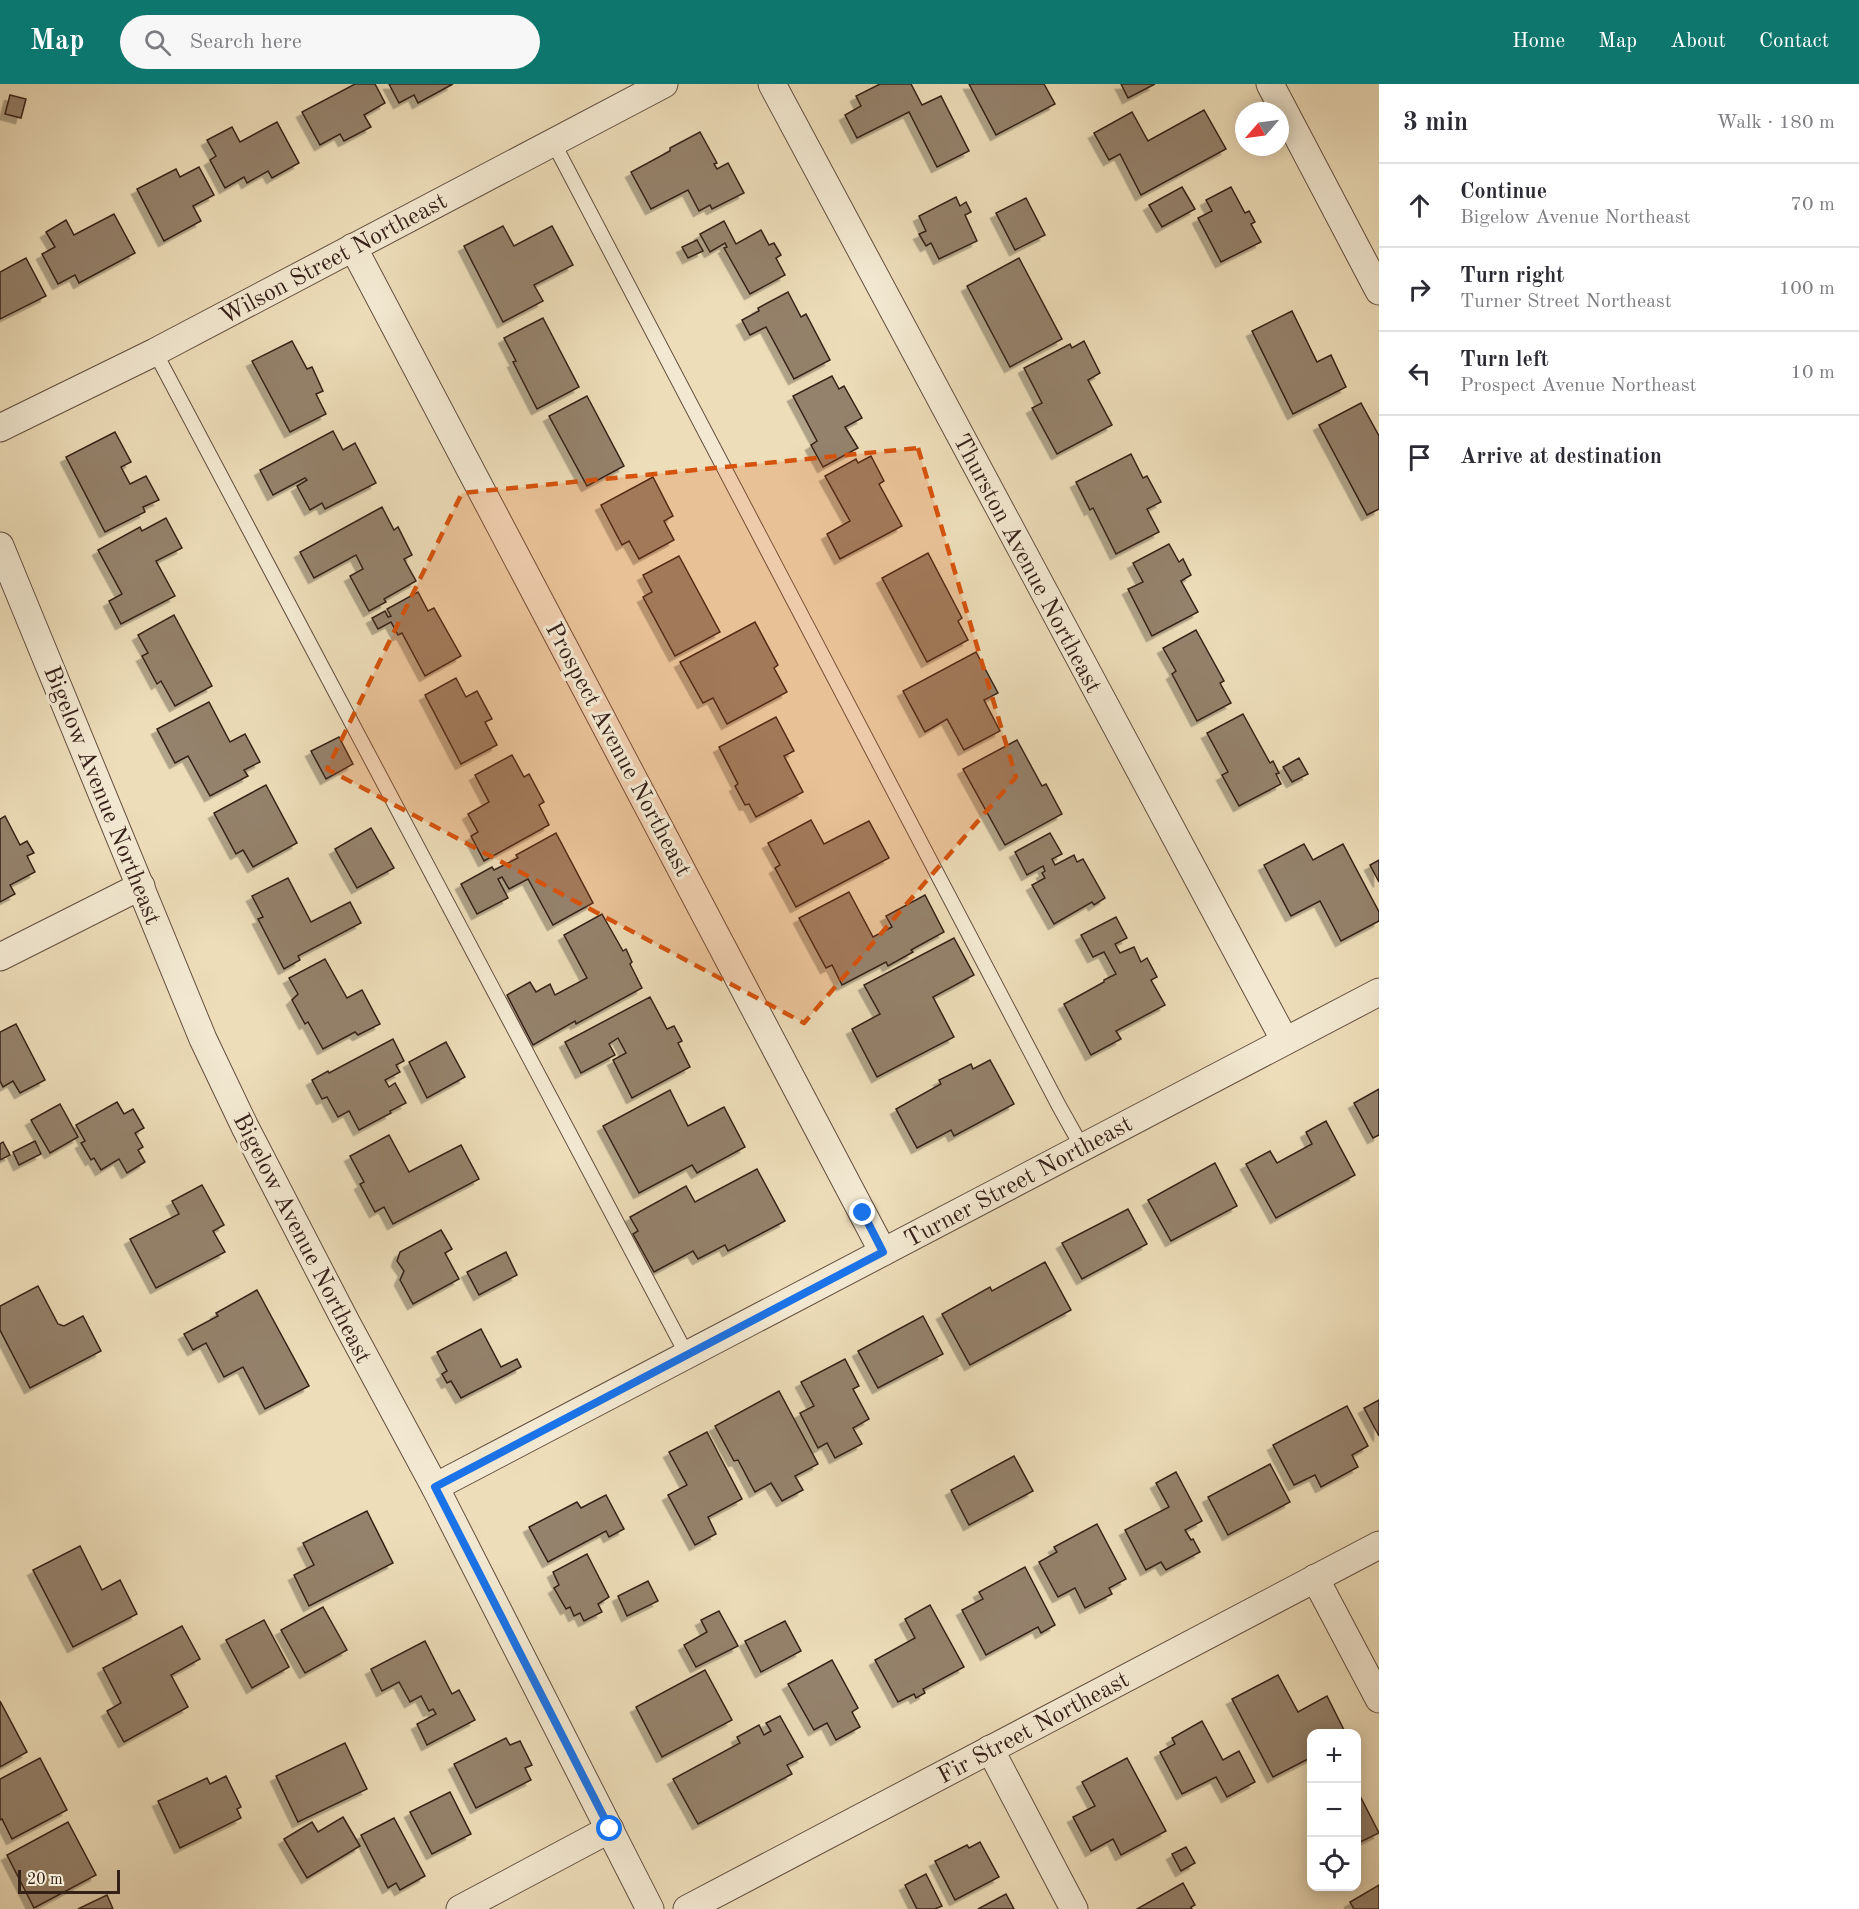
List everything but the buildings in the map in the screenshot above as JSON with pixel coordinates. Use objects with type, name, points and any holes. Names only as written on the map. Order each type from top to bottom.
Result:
[{"type":"street","name":"Wilson Street Northeast","points":[[0,428],[154,352],[664,84]]},
{"type":"street","name":"Thurston Avenue Northeast","points":[[772,84],[1285,1041]]},
{"type":"street","points":[[1270,84],[1379,291]]},
{"type":"street","name":"Prospect Avenue Northeast","points":[[353,247],[883,1252]]},
{"type":"street","name":"Bigelow Avenue Northeast","points":[[0,546],[203,1039],[245,1127],[351,1332],[435,1487],[650,1909]]},
{"type":"street","points":[[0,957],[141,886]]},
{"type":"street","name":"Turner Street Northeast","points":[[435,1487],[1379,992]]},
{"type":"street","name":"Fir Street Northeast","points":[[687,1909],[1379,1545]]},
{"type":"street","points":[[1316,1578],[1379,1698]]},
{"type":"street","points":[[990,1749],[1074,1909]]},
{"type":"street","points":[[460,1909],[610,1829]]},
{"type":"lane","points":[[553,142],[993,982],[1082,1147]]},
{"type":"lane","points":[[154,352],[687,1355]]},
{"type":"highlighted area","points":[[918,448],[1016,777],[804,1023],[327,769],[462,493]]},
{"type":"route","points":[[610,1829],[435,1487],[883,1252],[863,1213]]}]
